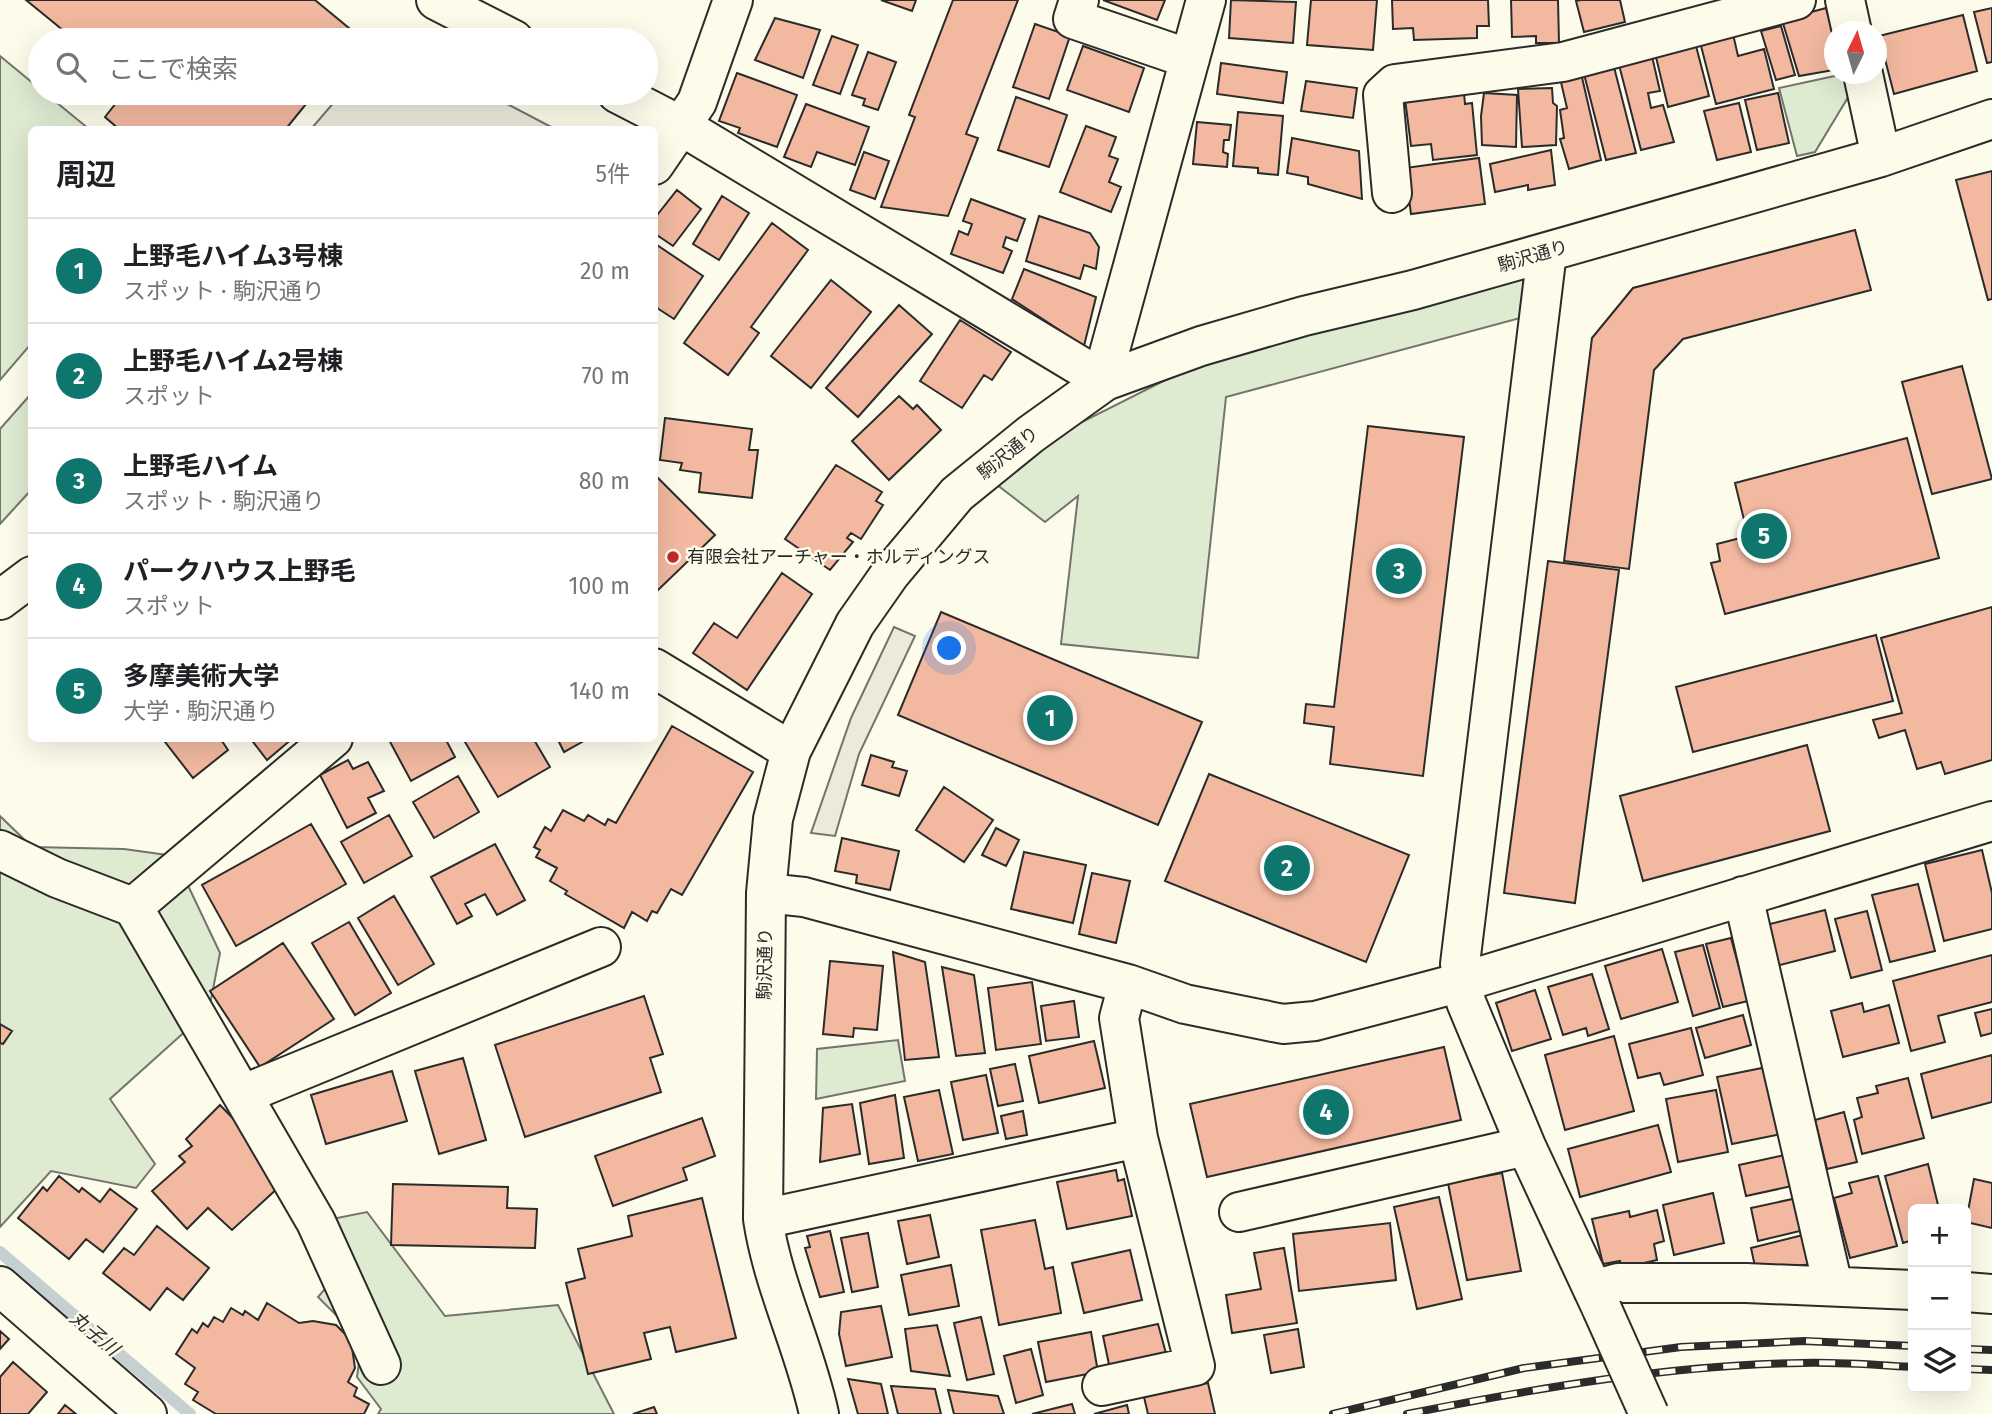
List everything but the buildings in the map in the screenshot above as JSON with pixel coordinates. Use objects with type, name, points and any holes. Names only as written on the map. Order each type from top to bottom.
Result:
[{"type":"street","points":[[436,0],[491,28]]},
{"type":"street","points":[[658,160],[683,127],[697,102],[733,0]]},
{"type":"street","points":[[1079,0],[1073,19],[1189,59]]},
{"type":"street","points":[[640,105],[683,127],[1105,381],[1108,357],[1206,0]]},
{"type":"street","points":[[1392,193],[1383,95],[1395,84],[1563,62],[1796,0]]},
{"type":"street","points":[[1845,0],[1850,21]]},
{"type":"street","points":[[1865,84],[1881,156]]},
{"type":"street","name":"駒沢通り","points":[[819,1414],[813,1386],[767,1245],[763,1219],[766,893],[773,819],[791,751],[855,624],[890,574],[957,494],[1031,434],[1105,381],[1201,346],[1304,316],[1547,253],[1881,156],[1992,119]]},
{"type":"street","points":[[1547,253],[1460,948],[1462,982],[1466,1002],[1526,1146],[1598,1299],[1648,1414]]},
{"type":"street","points":[[0,600],[28,579]]},
{"type":"street","points":[[658,670],[791,751]]},
{"type":"street","points":[[133,907],[328,742]]},
{"type":"street","points":[[766,893],[804,897],[1128,984],[1185,1004],[1283,1024],[1315,1021],[1462,982],[1992,821]]},
{"type":"street","points":[[0,850],[57,878],[133,907],[316,1222],[382,1365]]},
{"type":"street","points":[[1743,896],[1833,1286]]},
{"type":"street","points":[[244,1094],[601,947]]},
{"type":"street","points":[[1102,1387],[1195,1366],[1138,1138],[1119,1018],[1128,984]]},
{"type":"street","points":[[763,1219],[1138,1138]]},
{"type":"street","points":[[1239,1212],[1526,1146]]},
{"type":"street","points":[[1598,1299],[1618,1283],[1908,1290]]},
{"type":"street","points":[[0,1286],[146,1414]]},
{"type":"street","points":[[1971,1292],[1992,1294]]},
{"type":"green space","points":[[0,56],[28,79],[28,105],[60,105],[85,126],[28,126],[28,347],[0,380]]},
{"type":"green space","points":[[1824,78],[1824,84],[1847,84],[1850,94],[1815,152],[1797,156],[1779,88]]},
{"type":"green space","points":[[1530,271],[1524,317],[1226,397],[1198,658],[1061,644],[1078,496],[1045,522],[996,484],[1070,428],[1211,357]]},
{"type":"green space","points":[[28,397],[28,493],[0,524],[0,429]]},
{"type":"green space","points":[[0,816],[32,847],[124,849],[174,856],[220,953],[209,1010],[110,1099],[155,1164],[136,1188],[51,1171],[0,1227]]},
{"type":"green space","points":[[898,1040],[905,1081],[816,1099],[817,1049]]},
{"type":"green space","points":[[367,1212],[445,1316],[558,1305],[614,1414],[378,1414],[381,1409],[357,1377],[362,1341],[318,1297],[343,1268],[327,1220]]},
{"type":"shaded area","points":[[332,105],[509,105],[549,126],[314,126]]},
{"type":"shaded area","points":[[894,627],[915,636],[859,754],[835,836],[811,833],[851,718]]},
{"type":"waterway","name":"丸子川","points":[[0,1252],[190,1414]]},
{"type":"railway","points":[[1333,1414],[1524,1368],[1681,1347],[1804,1341],[1908,1346]]},
{"type":"railway","points":[[1971,1349],[1992,1350]]},
{"type":"railway","points":[[1407,1414],[1554,1387],[1702,1368],[1816,1363],[1908,1367]]},
{"type":"railway","points":[[1971,1369],[1992,1370]]},
{"type":"place","name":"多摩美術大学","points":[[1764,536]]},
{"type":"place","name":"有限会社アーチャー・ホルディングス","points":[[673,557]]},
{"type":"place","name":"上野毛ハイム","points":[[1399,571]]},
{"type":"place","name":"上野毛ハイム3号棟","points":[[1050,718]]},
{"type":"place","name":"上野毛ハイム2号棟","points":[[1287,868]]},
{"type":"place","name":"パークハウス上野毛","points":[[1326,1112]]}]
